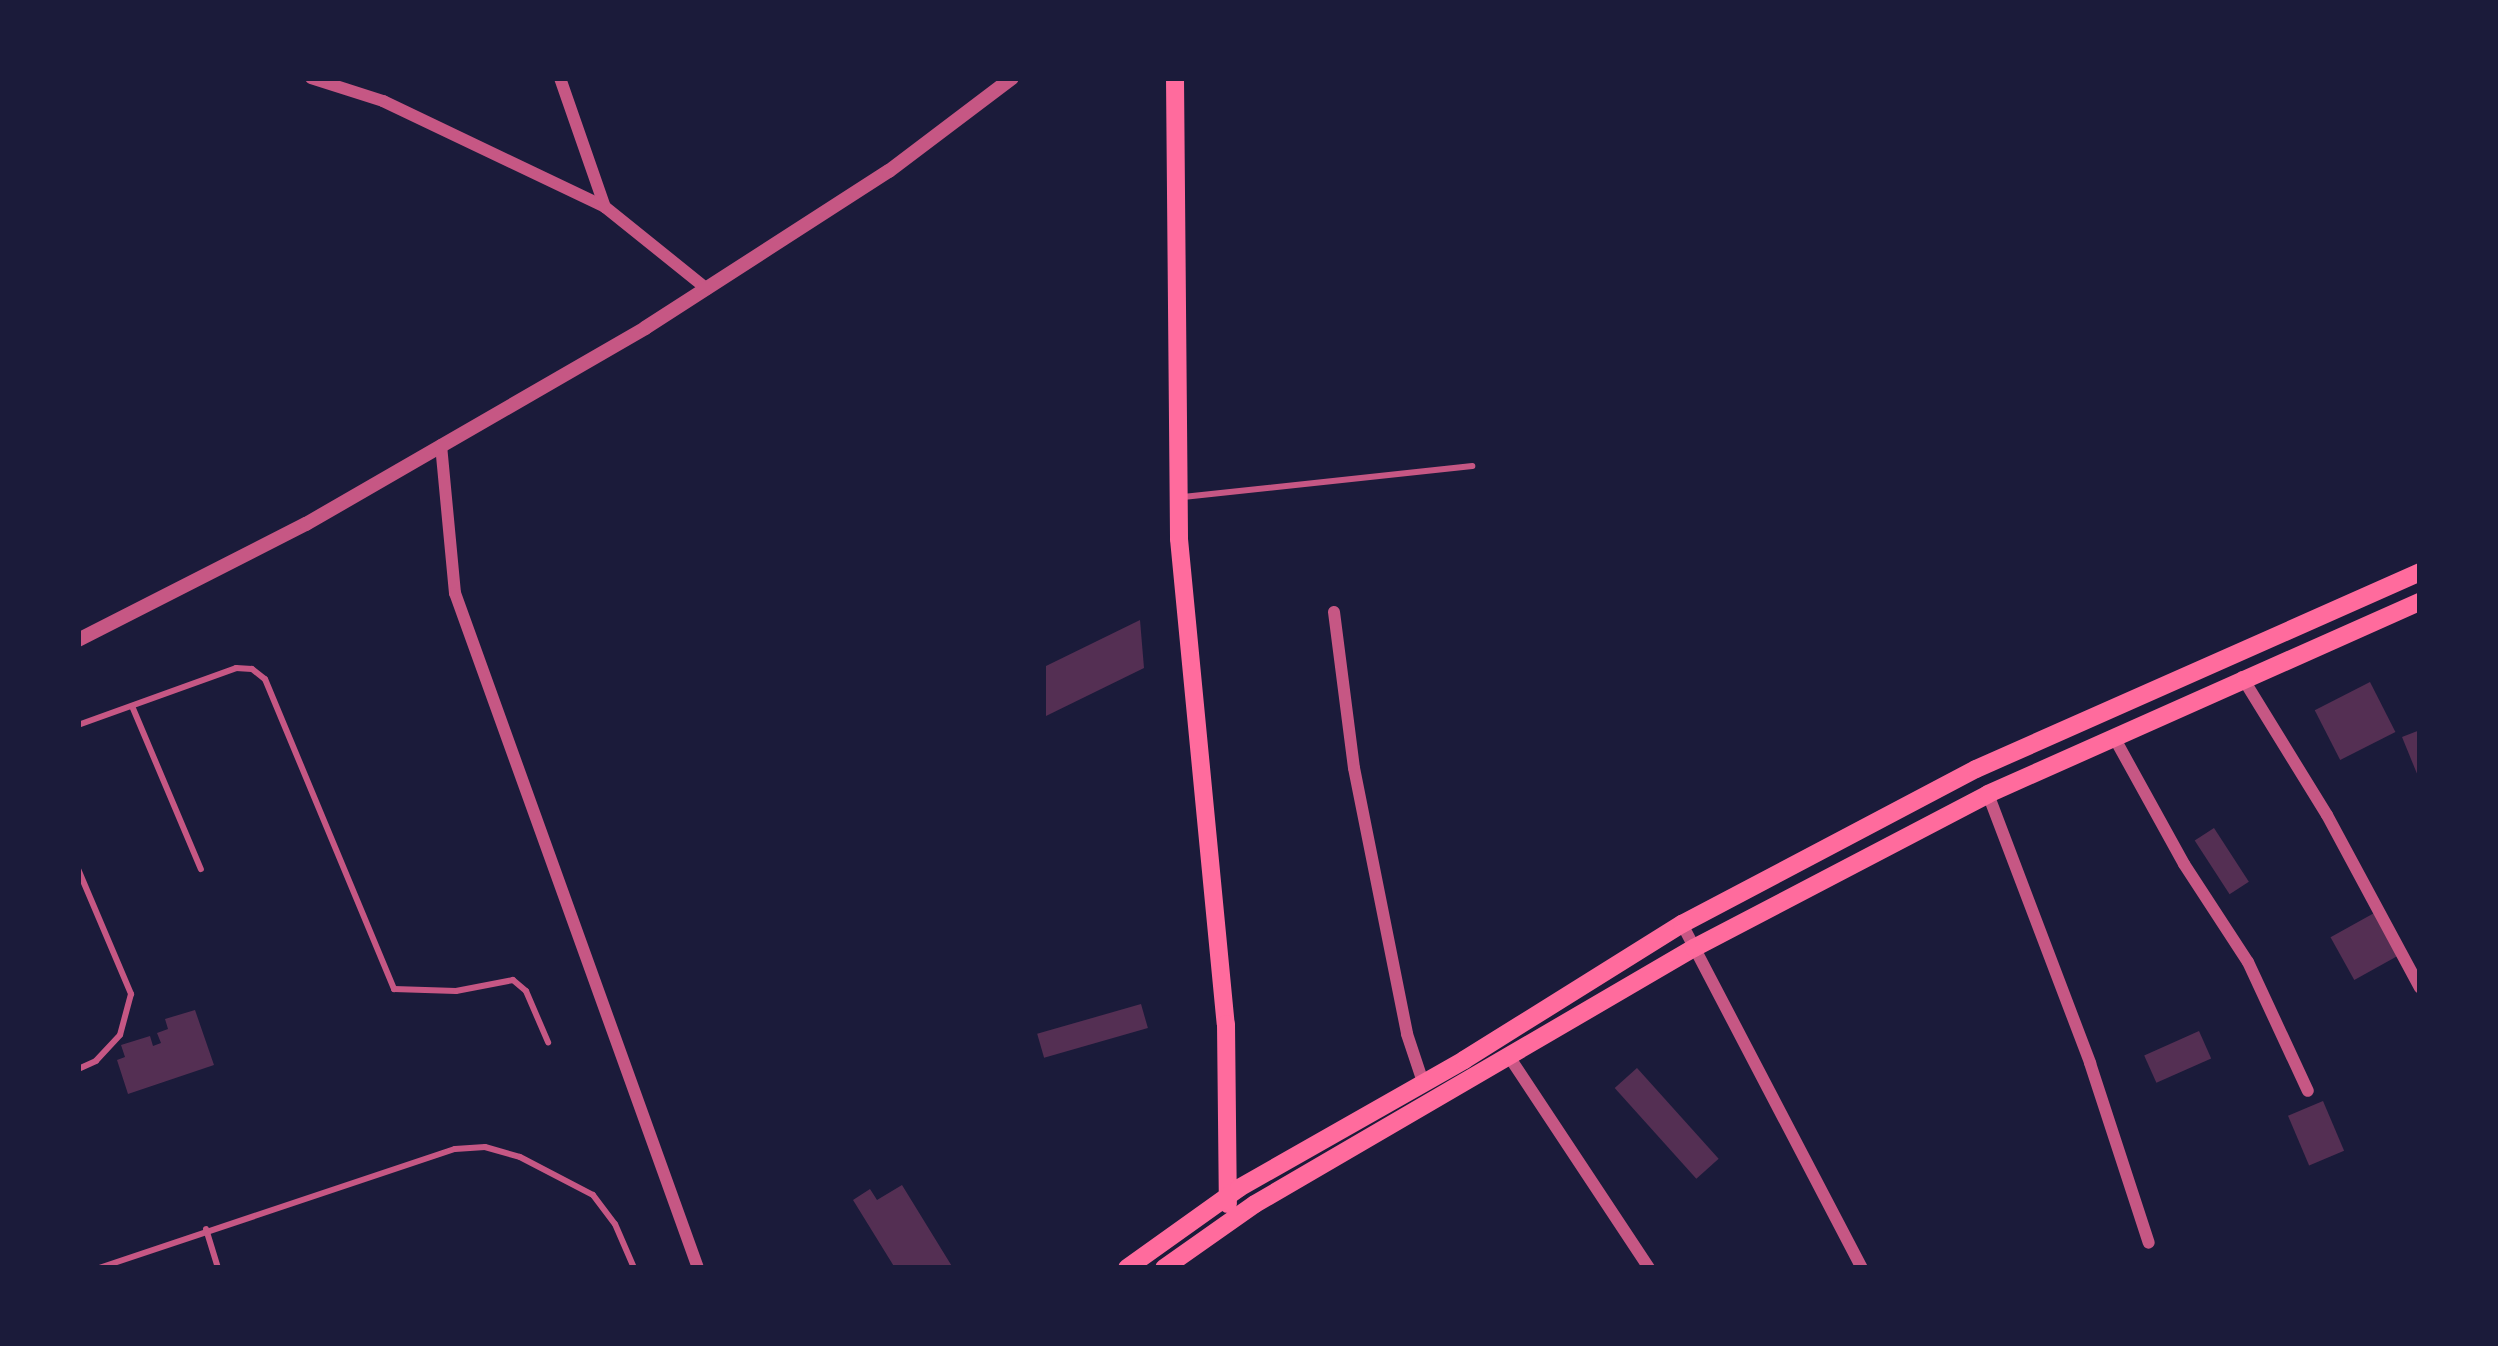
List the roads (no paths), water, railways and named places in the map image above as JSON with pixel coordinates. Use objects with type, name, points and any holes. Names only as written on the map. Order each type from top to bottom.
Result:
[{"type":"main road","points":[[1175,78],[1179,497],[1226,1024],[1230,1220]]},
{"type":"main road","points":[[1127,1268],[1227,1196],[1682,924],[1976,770],[2420,572]]},
{"type":"main road","points":[[1164,1268],[1230,1220],[1694,948],[1988,794],[2242,677],[2420,602]]},
{"type":"street","points":[[311,78],[383,101],[604,207],[707,289]]},
{"type":"street","points":[[560,78],[604,207]]},
{"type":"street","points":[[78,640],[197,584],[707,289],[921,149],[1012,78]]},
{"type":"street","points":[[441,445],[454,593],[698,1268]]},
{"type":"street","points":[[1334,612],[1354,768],[1407,1034],[1423,1082]]},
{"type":"street","points":[[2242,677],[2326,815],[2420,988]]},
{"type":"street","points":[[2115,739],[2184,864],[2248,962],[2308,1091]]},
{"type":"street","points":[[1988,794],[2090,1063],[2150,1243]]},
{"type":"street","points":[[1682,924],[1862,1268]]},
{"type":"street","points":[[1510,1058],[1649,1268]]},
{"type":"lane","points":[[1179,497],[1472,466]]},
{"type":"lane","points":[[78,725],[236,668],[252,669],[265,680],[394,989],[456,991],[512,980],[526,991],[548,1042]]},
{"type":"lane","points":[[132,706],[201,869]]},
{"type":"lane","points":[[78,869],[131,994],[120,1036],[96,1060],[78,1069]]},
{"type":"lane","points":[[99,1268],[455,1149],[485,1147],[520,1157],[593,1196],[615,1224],[634,1268]]},
{"type":"lane","points":[[206,1229],[218,1268]]}]
